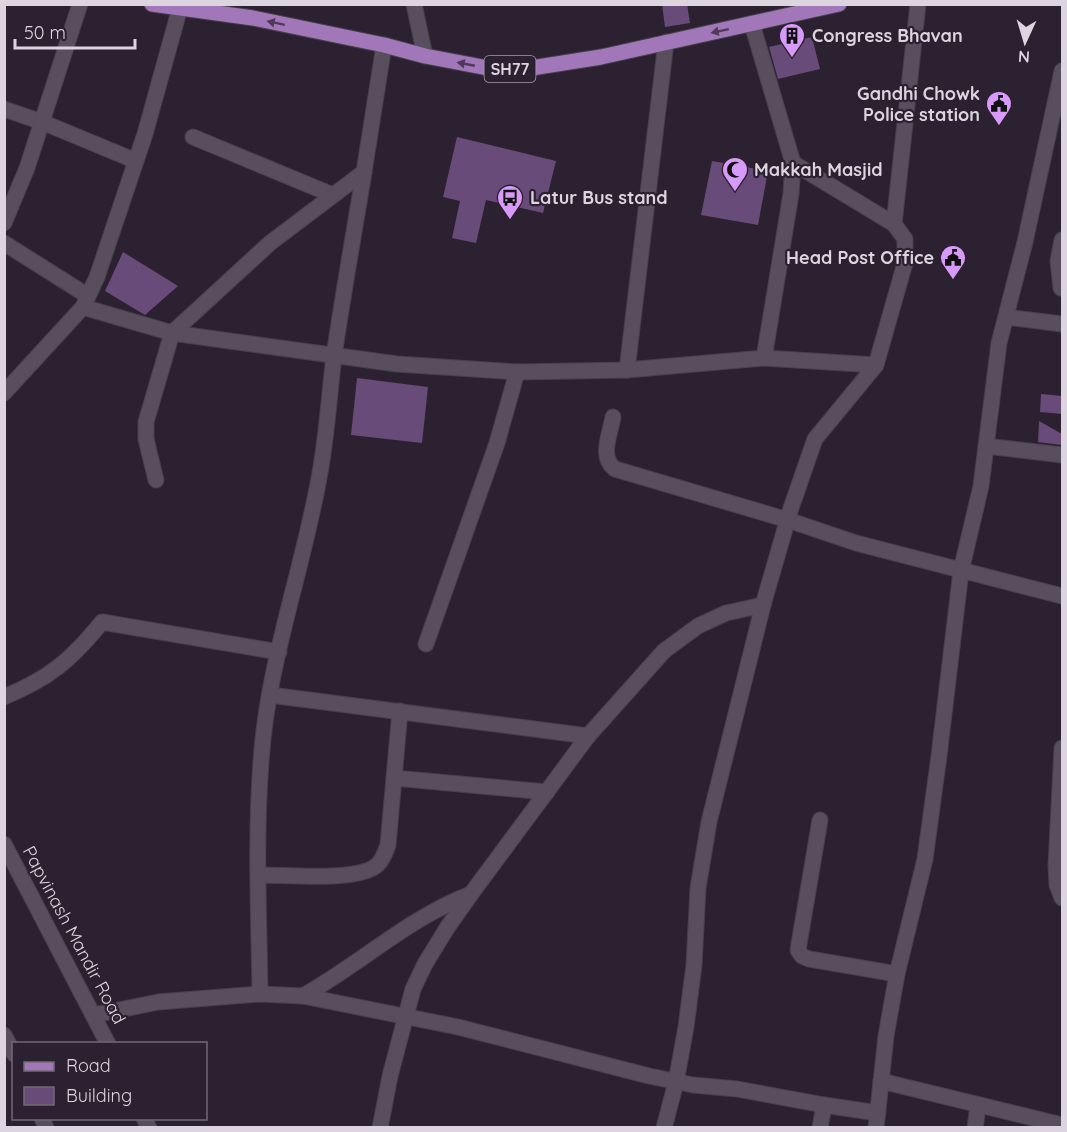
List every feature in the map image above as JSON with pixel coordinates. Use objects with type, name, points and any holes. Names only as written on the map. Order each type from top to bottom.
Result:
[{"type":"main road","name":"SH77","points":[[152,4],[253,18],[493,69],[525,69],[601,57],[839,4]]},
{"type":"street","points":[[4,223],[27,168],[80,4]]},
{"type":"street","points":[[414,4],[425,56]]},
{"type":"street","points":[[894,224],[918,4]]},
{"type":"street","points":[[4,393],[86,301],[97,277],[136,161],[181,7]]},
{"type":"street","points":[[752,24],[793,163],[791,194],[764,358]]},
{"type":"street","points":[[627,370],[666,42]]},
{"type":"street","points":[[260,994],[258,875],[261,761],[270,695],[287,610],[305,548],[320,475],[334,355],[384,45]]},
{"type":"street","points":[[94,1015],[158,1002],[260,994],[303,996],[405,1016],[676,1082],[737,1089],[824,1105],[877,1120],[886,1036],[897,974],[925,859],[961,571],[981,486],[999,343],[1062,71]]},
{"type":"street","points":[[4,109],[42,122],[136,161]]},
{"type":"street","points":[[194,137],[333,195]]},
{"type":"street","points":[[664,1128],[676,1082],[694,966],[698,888],[709,822],[763,605],[815,439],[876,365],[905,263],[905,239],[894,224],[793,163]]},
{"type":"street","points":[[156,480],[146,439],[146,422],[172,333],[270,243],[364,172]]},
{"type":"street","points":[[1060,288],[1058,261],[1062,240]]},
{"type":"street","points":[[4,243],[86,301],[172,333],[397,364],[517,372],[627,370],[764,358],[876,365]]},
{"type":"street","points":[[1006,317],[1062,324]]},
{"type":"street","points":[[426,644],[497,443],[517,372]]},
{"type":"street","points":[[613,417],[606,457],[615,469],[788,520],[856,543],[1062,596]]},
{"type":"street","points":[[986,446],[1062,455]]},
{"type":"street","points":[[380,1128],[390,1076],[413,989],[424,964],[471,894],[588,736],[663,651],[698,626],[726,613],[763,605]]},
{"type":"street","points":[[4,698],[57,670],[80,649],[102,622],[279,652]]},
{"type":"street","points":[[270,695],[588,736]]},
{"type":"street","points":[[258,875],[330,876],[360,872],[374,868],[385,856],[388,845],[400,711]]},
{"type":"street","points":[[1062,748],[1056,866],[1057,885],[1062,898]]},
{"type":"street","points":[[394,778],[547,792]]},
{"type":"street","points":[[820,820],[798,950],[802,956],[809,959],[897,974]]},
{"type":"street","name":"Papvinash Mandir Road","points":[[4,844],[107,1042]]},
{"type":"street","points":[[303,996],[333,979],[426,915],[471,894]]},
{"type":"street","points":[[4,1035],[12,1050]]},
{"type":"street","points":[[882,1082],[1062,1125]]},
{"type":"street","points":[[820,1128],[824,1105]]},
{"type":"street","points":[[975,1128],[978,1106]]},
{"type":"building","points":[[662,4],[687,4],[690,23],[665,27]]},
{"type":"building","name":"Congress Bhavan","points":[[812,37],[820,69],[778,79],[769,47]]},
{"type":"building","points":[[457,137],[556,161],[543,213],[486,200],[476,243],[452,238],[460,201],[443,197]]},
{"type":"building","name":"Makkah Masjid","points":[[712,161],[768,171],[758,225],[701,215]]},
{"type":"building","points":[[123,252],[178,286],[145,315],[105,291]]},
{"type":"building","points":[[357,378],[428,387],[422,443],[351,435]]},
{"type":"building","points":[[1041,394],[1062,396],[1062,414],[1040,412]]},
{"type":"building","points":[[1039,421],[1062,434],[1062,445],[1038,442]]},
{"type":"place","name":"Congress Bhavan","points":[[792,59]]},
{"type":"place","name":"Gandhi Chowk Police station","points":[[999,127]]},
{"type":"place","name":"Makkah Masjid","points":[[735,193]]},
{"type":"place","name":"Latur Bus stand","points":[[510,221]]},
{"type":"place","name":"Head Post Office","points":[[953,281]]}]
